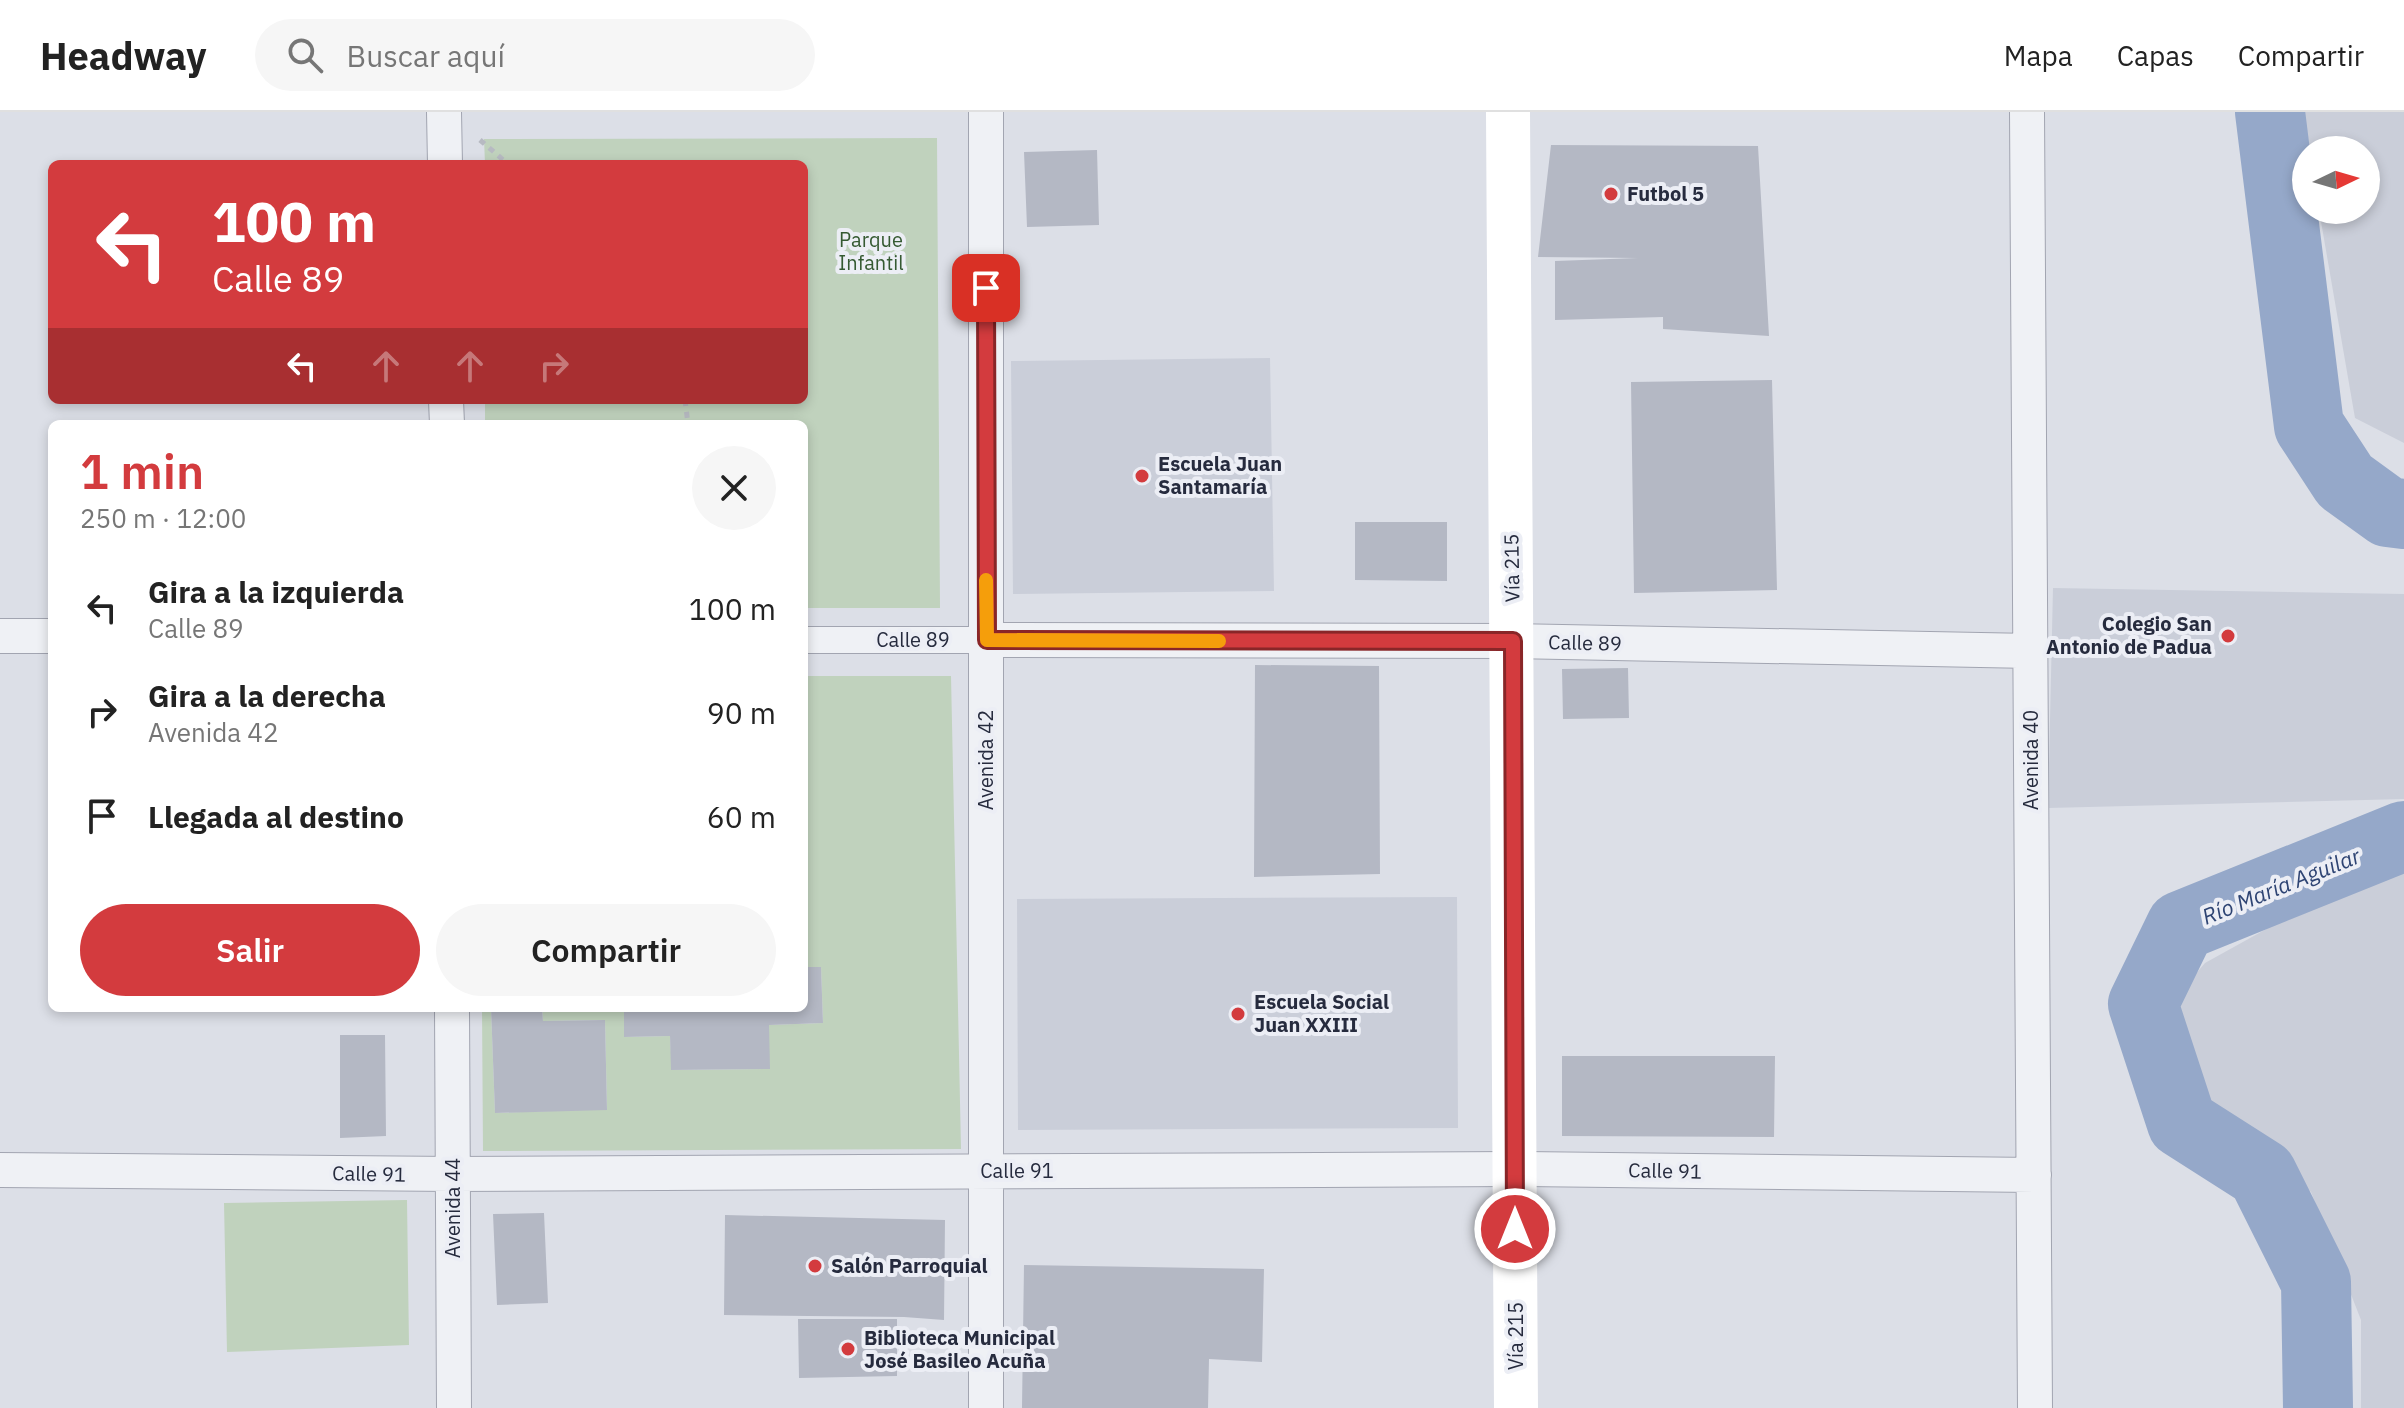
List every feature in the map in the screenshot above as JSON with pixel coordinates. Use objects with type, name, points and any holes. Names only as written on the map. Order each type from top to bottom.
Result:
[{"type":"main road","name":"Vía 215","points":[[1508,112],[1516,1408]]},
{"type":"street","name":"Avenida 42","points":[[986,112],[986,1408]]},
{"type":"street","name":"Avenida 40","points":[[2027,112],[2035,1408]]},
{"type":"street","points":[[446,160],[457,122]]},
{"type":"street","points":[[0,636],[48,636]]},
{"type":"street","name":"Calle 89","points":[[808,640],[1513,641],[2031,651]]},
{"type":"street","name":"Avenida 44","points":[[452,1012],[454,1408]]},
{"type":"street","name":"Calle 91","points":[[0,1170],[453,1174],[1515,1169],[2034,1175]]},
{"type":"path","points":[[457,122],[503,160]]},
{"type":"shaded area","points":[[2304,112],[2404,112],[2404,443],[2355,418],[2321,224],[2380,224],[2380,136],[2308,136]]},
{"type":"shaded area","name":"Escuela Juan Santamaría","points":[[1270,358],[1274,591],[1013,594],[1011,361]]},
{"type":"shaded area","name":"Colegio San Antonio de Padua","points":[[2053,588],[2404,594],[2404,799],[2048,808]]},
{"type":"shaded area","points":[[2404,864],[2404,1408],[2361,1408],[2361,1320],[2311,1192],[2202,1094],[2175,998],[2205,963],[2344,886]]},
{"type":"shaded area","name":"Escuela Social Juan XXIII","points":[[1457,897],[1458,1128],[1018,1130],[1017,899]]},
{"type":"green space","name":"Parque Infantil","points":[[937,138],[940,608],[808,608],[808,420],[485,420],[485,404],[808,404],[808,160],[485,160],[484,139]]},
{"type":"green space","points":[[808,676],[951,676],[961,1149],[483,1151],[482,1012],[491,1012],[495,1113],[607,1109],[605,1020],[543,1021],[542,1012],[624,1012],[625,1037],[670,1036],[672,1070],[769,1069],[769,1025],[823,1023],[821,967],[808,967]]},
{"type":"green space","points":[[407,1200],[409,1345],[227,1352],[224,1203]]},
{"type":"building","points":[[1551,145],[1758,146],[1769,336],[1663,329],[1663,317],[1555,320],[1555,261],[1638,258],[1538,257]]},
{"type":"building","points":[[1097,150],[1099,225],[1027,227],[1024,152]]},
{"type":"building","points":[[1772,380],[1777,590],[1634,593],[1631,382]]},
{"type":"building","points":[[1355,522],[1447,522],[1447,581],[1355,580]]},
{"type":"building","points":[[1255,665],[1379,666],[1380,874],[1254,877]]},
{"type":"building","points":[[1628,668],[1629,718],[1563,719],[1562,669]]},
{"type":"building","points":[[808,967],[821,967],[823,1023],[769,1025],[770,1069],[671,1070],[670,1036],[624,1037],[624,1012],[808,1012]]},
{"type":"building","points":[[491,1012],[542,1012],[543,1021],[605,1020],[607,1110],[495,1113]]},
{"type":"building","points":[[340,1035],[385,1035],[386,1136],[340,1138]]},
{"type":"building","points":[[1562,1056],[1775,1056],[1774,1137],[1562,1136]]},
{"type":"building","points":[[544,1213],[548,1303],[497,1305],[493,1214]]},
{"type":"building","name":"Salón Parroquial","points":[[725,1215],[945,1220],[944,1320],[724,1315]]},
{"type":"building","points":[[1024,1265],[1264,1269],[1262,1362],[1209,1359],[1208,1408],[1022,1408]]},
{"type":"building","points":[[798,1319],[897,1319],[897,1376],[799,1378]]},
{"type":"waterway","name":"Río María Aguilar","points":[[2270,112],[2309,426],[2345,481],[2388,512],[2404,514]]},
{"type":"waterway","name":"Río María Aguilar","points":[[2318,1408],[2316,1282],[2262,1174],[2182,1123],[2143,1004],[2181,926],[2404,836]]},
{"type":"slow traffic","points":[[986,580],[987,640],[1219,641]]},
{"type":"place","name":"Futbol 5","points":[[1611,194]]},
{"type":"place","name":"Escuela Juan Santamaría","points":[[1142,476]]},
{"type":"place","name":"Colegio San Antonio de Padua","points":[[2228,636]]},
{"type":"place","name":"Escuela Social Juan XXIII","points":[[1238,1014]]},
{"type":"place","name":"Salón Parroquial","points":[[815,1266]]},
{"type":"place","name":"Biblioteca Municipal José Basileo Acuña","points":[[848,1349]]},
{"type":"route","points":[[986,288],[987,640],[1513,641],[1515,1229]]}]
